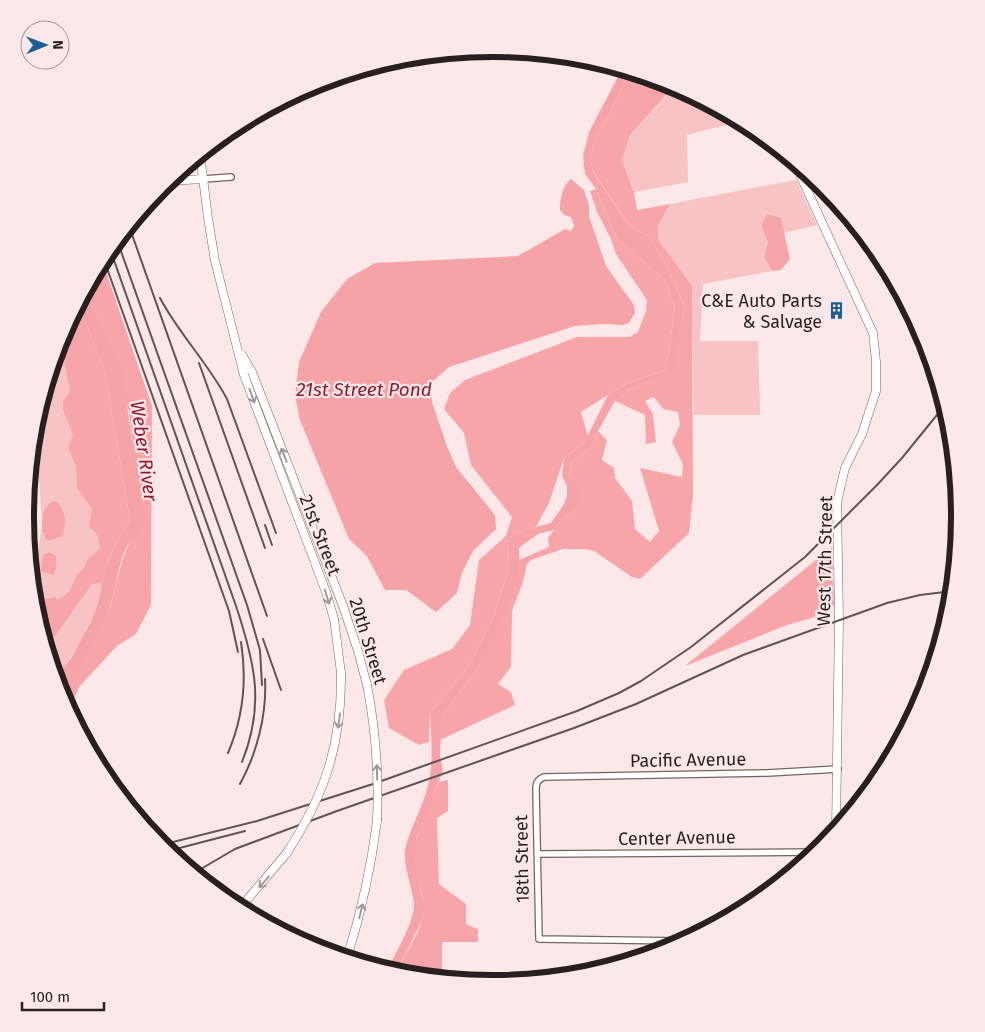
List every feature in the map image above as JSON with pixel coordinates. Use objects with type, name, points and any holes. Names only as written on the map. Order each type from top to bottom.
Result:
[{"type":"main road","name":"21st Street","points":[[201,162],[215,261],[239,349],[244,375],[326,592],[334,619],[341,673],[340,717],[330,766],[322,789],[312,811],[286,854],[245,902]]},
{"type":"main road","name":"West 17th Street","points":[[801,177],[873,333],[876,361],[876,391],[862,434],[845,468],[837,502],[839,614],[836,819]]},
{"type":"main road","points":[[180,180],[203,179]]},
{"type":"main road","name":"20th Street","points":[[239,349],[252,372],[343,606],[358,650],[373,716],[377,750],[377,821],[368,880],[360,917],[349,951]]},
{"type":"street","points":[[203,179],[230,177]]},
{"type":"street","name":"Pacific Avenue","points":[[539,779],[544,777],[742,774],[838,769]]},
{"type":"street","name":"18th Street","points":[[539,779],[536,784],[539,939],[666,941]]},
{"type":"street","name":"Center Avenue","points":[[538,854],[804,852]]},
{"type":"shaded area","points":[[628,78],[669,92],[630,135],[622,160],[634,192],[637,210],[670,204],[658,226],[658,239],[692,286],[693,495],[689,533],[640,579],[632,577],[594,551],[584,549],[563,549],[531,560],[527,564],[523,582],[512,611],[511,667],[498,684],[511,692],[515,705],[440,740],[442,716],[477,669],[520,570],[519,560],[549,547],[548,538],[562,519],[575,510],[569,478],[571,462],[593,446],[598,431],[607,440],[602,460],[614,468],[615,478],[632,501],[635,529],[650,542],[659,531],[640,468],[682,477],[683,464],[672,442],[680,425],[678,412],[663,409],[654,397],[645,401],[653,414],[656,442],[646,444],[645,415],[615,401],[628,390],[671,373],[684,306],[671,275],[650,237],[629,226],[593,171],[590,157],[596,137]]},
{"type":"shaded area","points":[[669,93],[730,124],[687,135],[688,182],[634,192],[622,160],[630,135]]},
{"type":"shaded area","points":[[796,180],[817,225],[784,233],[781,218],[761,226],[768,242],[764,257],[772,271],[703,284],[700,341],[758,341],[760,415],[694,415],[692,286],[658,239],[658,226],[670,204]]},
{"type":"shaded area","points":[[596,189],[617,239],[665,280],[675,307],[666,370],[627,383],[581,412],[588,436],[584,443],[564,458],[549,503],[536,527],[514,533],[508,541],[509,568],[494,616],[468,667],[430,713],[429,742],[419,745],[389,728],[384,700],[404,670],[452,649],[470,625],[479,560],[506,536],[512,517],[471,465],[464,433],[444,409],[450,393],[465,380],[577,337],[629,337],[638,332],[646,311],[647,300],[616,254],[611,239],[597,212],[590,191]]},
{"type":"shaded area","points":[[767,214],[781,218],[790,259],[781,270],[772,271],[764,257],[768,242],[761,226]]},
{"type":"shaded area","points":[[105,270],[152,406],[151,605],[136,634],[117,646],[79,687],[73,701],[67,688],[90,649],[111,603],[122,563],[131,540],[134,455],[129,412],[99,319],[88,300]]},
{"type":"shaded area","points":[[80,316],[87,325],[105,372],[130,520],[115,546],[105,569],[102,583],[93,583],[51,641],[42,602],[45,599],[55,597],[58,600],[69,592],[77,575],[84,568],[88,559],[100,548],[98,535],[89,527],[92,509],[77,488],[76,465],[68,448],[73,435],[63,409],[63,401],[70,392],[64,354]]},
{"type":"shaded area","points":[[77,323],[105,569],[95,613],[86,633],[61,670],[49,635],[38,576],[37,563],[42,524],[38,456],[49,397]]},
{"type":"shaded area","points":[[53,501],[58,502],[63,510],[65,527],[62,536],[48,541],[45,538],[45,533],[42,532],[42,518],[44,511]]},
{"type":"shaded area","points":[[832,547],[834,605],[816,612],[815,617],[787,625],[685,666]]},
{"type":"shaded area","points":[[49,552],[56,556],[54,575],[41,571],[44,555]]},
{"type":"shaded area","points":[[448,780],[448,811],[437,818],[439,884],[466,904],[466,924],[478,929],[478,942],[442,942],[442,972],[401,966],[422,919],[423,904],[417,873],[415,848],[423,819],[439,782]]},
{"type":"water","points":[[619,75],[628,78],[596,137],[590,157],[593,172],[629,226],[650,237],[671,275],[684,306],[672,373],[628,390],[615,401],[598,431],[593,446],[571,462],[569,478],[581,492],[575,510],[562,519],[554,530],[538,534],[519,548],[520,570],[511,599],[477,669],[442,716],[440,756],[443,771],[417,836],[415,858],[424,908],[422,920],[401,965],[391,963],[405,935],[414,910],[405,862],[405,850],[426,793],[430,776],[432,749],[430,713],[468,667],[494,616],[509,568],[508,541],[514,533],[551,523],[564,504],[567,496],[567,486],[562,476],[564,458],[584,443],[608,395],[627,383],[666,370],[675,307],[665,280],[617,239],[596,189],[585,174],[583,156],[589,132]]},
{"type":"water","name":"21st Street Pond","points":[[571,179],[584,190],[589,205],[589,216],[606,266],[634,305],[635,313],[629,323],[623,325],[575,326],[449,367],[431,383],[432,402],[456,467],[495,515],[496,529],[473,551],[462,573],[457,593],[436,612],[406,590],[385,590],[367,556],[349,539],[300,420],[295,396],[299,362],[321,312],[347,279],[375,263],[518,256],[565,229],[570,231],[574,225],[571,217],[564,215],[560,210],[561,197]]},
{"type":"water","points":[[88,300],[121,367],[142,505],[141,534],[125,550],[113,596],[102,626],[67,688],[61,671],[72,657],[91,622],[98,603],[105,569],[115,546],[130,520],[105,372],[87,325],[80,316]]},
{"type":"railway","points":[[132,234],[267,616]]},
{"type":"railway","points":[[120,249],[247,605],[260,650],[262,685]]},
{"type":"railway","points":[[113,258],[236,606],[248,646],[255,684],[255,703],[249,741],[242,762]]},
{"type":"railway","points":[[107,268],[229,611],[238,652]]},
{"type":"railway","points":[[160,298],[227,399],[276,533]]},
{"type":"railway","points":[[199,363],[265,548]]},
{"type":"railway","points":[[171,843],[257,821],[373,784],[577,711],[619,693],[641,681],[691,647],[805,557],[877,485],[939,412]]},
{"type":"railway","points":[[265,525],[272,545]]},
{"type":"railway","points":[[200,869],[235,849],[636,704],[743,655],[887,603],[920,595],[944,592]]},
{"type":"railway","points":[[263,639],[281,690]]},
{"type":"railway","points":[[228,753],[237,726],[242,699],[244,670],[241,642]]},
{"type":"railway","points":[[240,784],[260,733],[265,679]]},
{"type":"railway","points":[[177,849],[245,831]]},
{"type":"place","name":"C&E Auto Parts & Salvage","points":[[836,311]]},
{"type":"water label","name":"Weber River","points":[[144,451]]}]
